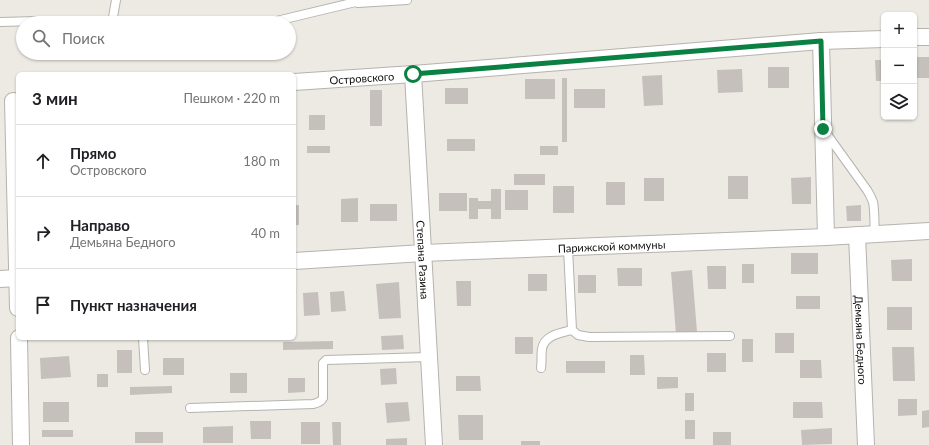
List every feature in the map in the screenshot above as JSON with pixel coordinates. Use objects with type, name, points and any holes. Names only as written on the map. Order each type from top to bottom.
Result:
[{"type":"street","points":[[917,37],[929,37]]},
{"type":"street","name":"Островского","points":[[296,82],[413,74],[821,41],[881,39]]},
{"type":"street","points":[[821,41],[826,237]]},
{"type":"street","name":"Степана Разина","points":[[413,74],[434,445]]},
{"type":"street","points":[[10,101],[16,234]]},
{"type":"street","name":"Парижской коммуны","points":[[296,261],[423,253],[857,236],[929,231]]},
{"type":"street","name":"Демьяна Бедного","points":[[857,236],[866,445]]},
{"type":"street","points":[[0,279],[16,278]]},
{"type":"street","points":[[19,340],[21,445]]},
{"type":"lane","points":[[113,16],[116,0]]},
{"type":"lane","points":[[296,16],[364,0]]},
{"type":"lane","points":[[350,3],[407,0]]},
{"type":"lane","points":[[0,22],[16,22]]},
{"type":"lane","points":[[823,129],[867,190],[873,201],[875,234]]},
{"type":"lane","points":[[568,248],[572,330],[578,335],[589,337],[730,336]]},
{"type":"lane","points":[[541,368],[542,347],[546,340],[550,337],[572,330]]},
{"type":"lane","points":[[143,340],[145,370]]},
{"type":"lane","points":[[190,408],[318,403],[323,398],[323,363],[326,360],[429,356]]},
{"type":"building","points":[[917,57],[929,57],[929,78],[917,78]]},
{"type":"building","points":[[875,60],[881,60],[881,81],[876,81]]},
{"type":"building","points":[[768,67],[789,67],[789,88],[768,88]]},
{"type":"building","points":[[742,69],[743,92],[718,93],[717,70]]},
{"type":"building","points":[[662,75],[663,105],[644,106],[642,76]]},
{"type":"building","points":[[562,78],[567,78],[567,142],[562,142]]},
{"type":"building","points":[[525,79],[555,79],[555,99],[525,99]]},
{"type":"building","points":[[445,88],[468,88],[468,104],[445,104]]},
{"type":"building","points":[[574,89],[605,89],[605,108],[574,108]]},
{"type":"building","points":[[370,90],[382,90],[382,126],[370,126]]},
{"type":"building","points":[[309,115],[325,115],[325,130],[309,130]]},
{"type":"building","points":[[447,139],[475,139],[475,151],[447,151]]},
{"type":"building","points":[[307,146],[330,146],[330,153],[307,153]]},
{"type":"building","points":[[540,146],[558,146],[558,155],[540,155]]},
{"type":"building","points":[[514,174],[545,174],[545,185],[514,185]]},
{"type":"building","points":[[728,176],[748,176],[748,199],[728,199]]},
{"type":"building","points":[[811,177],[811,204],[792,204],[791,178]]},
{"type":"building","points":[[644,178],[664,178],[664,201],[644,201]]},
{"type":"building","points":[[606,182],[625,182],[625,205],[606,205]]},
{"type":"building","points":[[553,186],[574,186],[574,213],[553,213]]},
{"type":"building","points":[[491,189],[501,189],[501,219],[491,219],[491,209],[478,209],[478,219],[469,219],[469,198],[478,198],[478,201],[491,201]]},
{"type":"building","points":[[505,190],[528,190],[528,210],[505,210]]},
{"type":"building","points":[[439,193],[467,193],[467,211],[439,211]]},
{"type":"building","points":[[358,198],[358,222],[341,222],[341,199]]},
{"type":"building","points":[[370,204],[397,204],[397,221],[370,221]]},
{"type":"building","points":[[296,205],[299,205],[299,225],[296,225]]},
{"type":"building","points":[[861,205],[861,221],[847,221],[846,206]]},
{"type":"building","points":[[791,253],[818,253],[818,274],[791,274]]},
{"type":"building","points":[[912,259],[912,281],[892,281],[891,260]]},
{"type":"building","points":[[742,264],[754,264],[754,283],[742,283]]},
{"type":"building","points":[[707,266],[726,266],[726,289],[708,289]]},
{"type":"building","points":[[617,268],[642,268],[642,286],[618,286]]},
{"type":"building","points":[[692,270],[697,332],[676,334],[671,272]]},
{"type":"building","points":[[528,274],[547,274],[547,291],[528,291]]},
{"type":"building","points":[[578,275],[596,275],[596,293],[578,293]]},
{"type":"building","points":[[456,281],[471,281],[471,306],[457,306]]},
{"type":"building","points":[[399,282],[401,318],[379,319],[376,284]]},
{"type":"building","points":[[344,291],[346,311],[331,312],[330,292]]},
{"type":"building","points":[[318,292],[320,315],[304,316],[303,293]]},
{"type":"building","points":[[796,296],[820,296],[820,309],[796,309]]},
{"type":"building","points":[[887,307],[912,307],[912,330],[887,330]]},
{"type":"building","points":[[775,333],[794,333],[794,353],[775,353]]},
{"type":"building","points":[[403,335],[404,349],[382,350],[381,336]]},
{"type":"building","points":[[515,337],[533,337],[533,354],[515,354]]},
{"type":"building","points":[[742,339],[753,339],[753,362],[742,362]]},
{"type":"building","points":[[333,341],[333,349],[283,350],[283,342]]},
{"type":"building","points":[[892,347],[914,347],[915,381],[893,381]]},
{"type":"building","points":[[117,350],[132,350],[132,373],[117,373]]},
{"type":"building","points":[[707,353],[726,353],[726,372],[707,372]]},
{"type":"building","points":[[630,355],[644,355],[645,375],[630,375]]},
{"type":"building","points":[[69,356],[71,377],[41,379],[40,358]]},
{"type":"building","points":[[163,358],[184,358],[184,375],[163,375]]},
{"type":"building","points":[[800,360],[821,360],[822,378],[800,378]]},
{"type":"building","points":[[566,361],[605,361],[605,373],[566,373]]},
{"type":"building","points":[[396,368],[397,384],[381,385],[380,369]]},
{"type":"building","points":[[230,373],[247,373],[247,393],[230,393]]},
{"type":"building","points":[[97,374],[108,374],[108,387],[97,387]]},
{"type":"building","points":[[456,376],[480,376],[481,391],[456,391]]},
{"type":"building","points":[[657,377],[678,377],[678,388],[657,389]]},
{"type":"building","points":[[288,378],[305,378],[305,392],[288,393]]},
{"type":"building","points":[[172,386],[172,393],[130,395],[130,387]]},
{"type":"building","points":[[685,393],[694,393],[694,411],[685,411]]},
{"type":"building","points":[[898,399],[917,399],[917,415],[898,416]]},
{"type":"building","points":[[43,402],[69,402],[69,422],[43,422]]},
{"type":"building","points":[[408,402],[410,421],[387,423],[385,403]]},
{"type":"building","points":[[793,402],[822,402],[823,418],[793,418]]},
{"type":"building","points":[[929,410],[929,427],[922,428],[922,411]]},
{"type":"building","points":[[458,415],[483,415],[483,440],[459,440]]},
{"type":"building","points":[[685,420],[695,420],[695,439],[685,439]]},
{"type":"building","points":[[250,421],[271,421],[271,439],[251,439]]},
{"type":"building","points":[[301,422],[320,422],[320,444],[301,444]]},
{"type":"building","points":[[332,422],[341,422],[341,445],[333,445]]},
{"type":"building","points":[[233,426],[233,443],[203,443],[203,427]]},
{"type":"building","points":[[832,428],[832,444],[802,445],[801,430]]},
{"type":"building","points":[[42,430],[73,430],[73,437],[42,437]]},
{"type":"building","points":[[135,432],[163,432],[163,443],[135,443]]},
{"type":"building","points":[[713,432],[731,432],[731,445],[713,445]]},
{"type":"building","points":[[407,438],[407,445],[386,445],[386,439]]},
{"type":"building","points":[[521,441],[540,441],[540,445],[521,445]]},
{"type":"route","points":[[413,74],[821,41],[823,129]]}]
